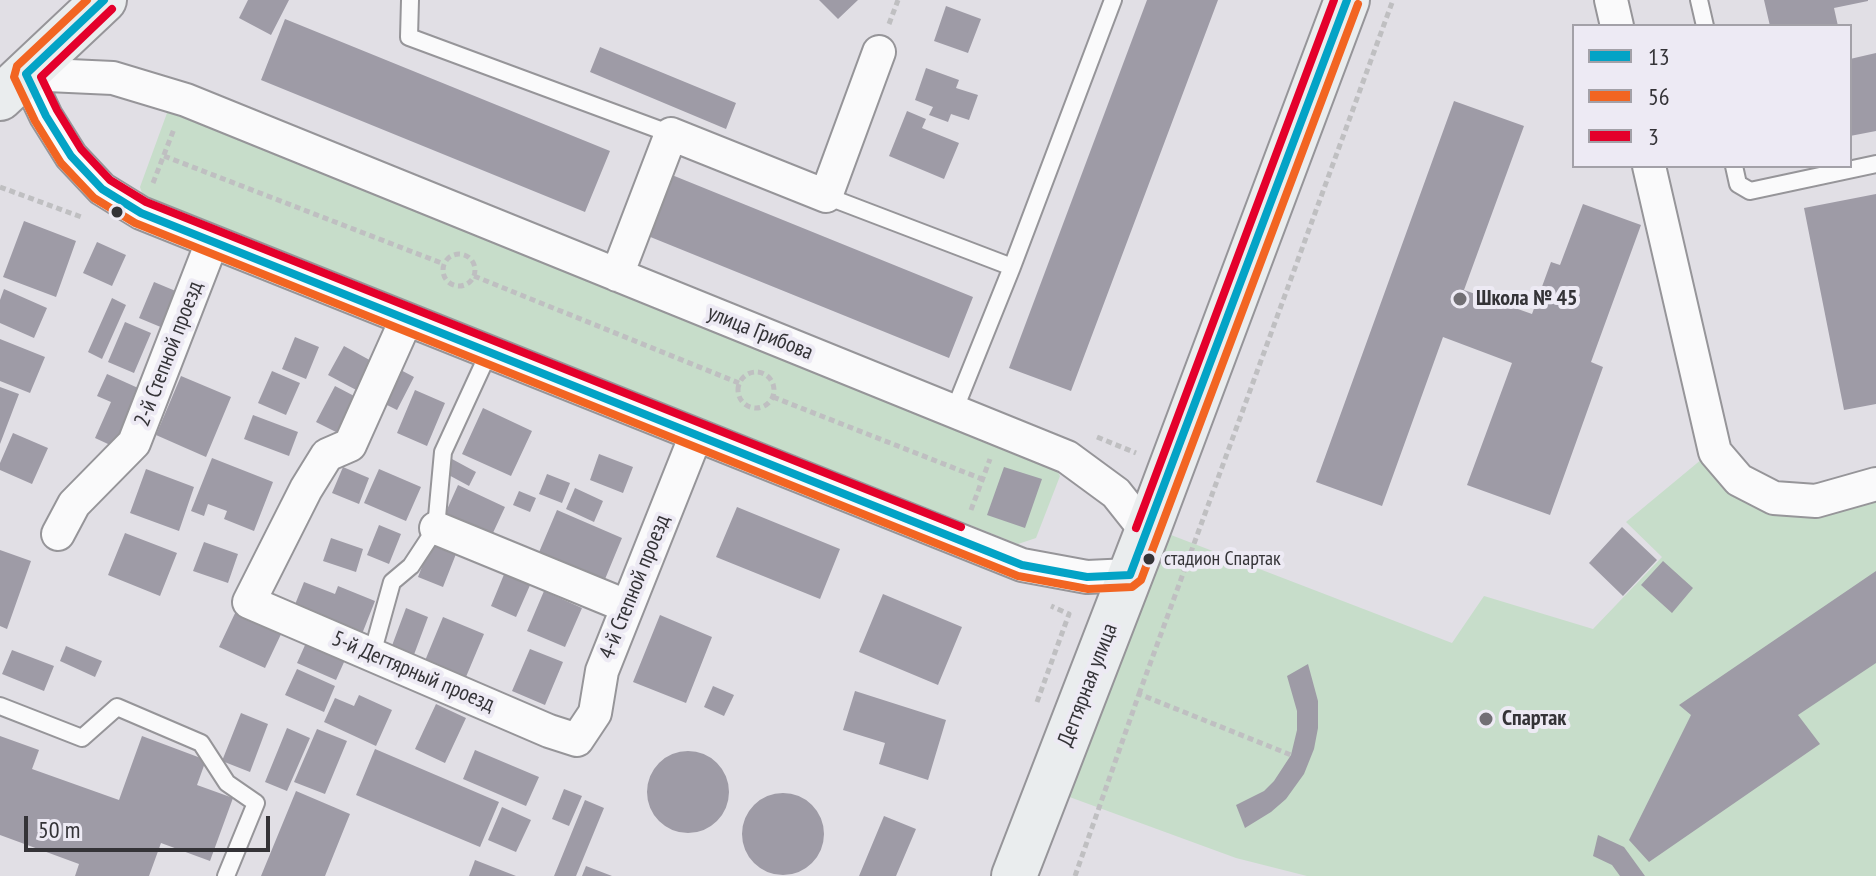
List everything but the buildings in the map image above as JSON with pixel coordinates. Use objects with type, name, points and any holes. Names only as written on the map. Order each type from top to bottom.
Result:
[{"type":"main road","points":[[13,86],[104,0]]},
{"type":"main road","name":"Дегтярная улица","points":[[1014,876],[1347,0]]},
{"type":"street","points":[[1611,0],[1617,24]]},
{"type":"street","points":[[617,275],[671,134],[826,196],[879,52]]},
{"type":"street","name":"улица Грибова","points":[[13,86],[113,78],[186,100],[1067,457],[1116,493],[1147,532]]},
{"type":"street","points":[[13,86],[46,116],[71,156],[102,189],[141,213],[1022,565],[1087,577],[1130,575]]},
{"type":"street","points":[[1649,168],[1715,452],[1739,480],[1774,498],[1816,501],[1876,484]]},
{"type":"street","name":"2-й Степной проезд","points":[[58,534],[74,504],[134,443],[212,242]]},
{"type":"street","name":"5-й Дегтярный проезд","points":[[406,320],[350,445],[327,455],[306,489],[249,602],[549,731],[577,740]]},
{"type":"street","name":"4-й Степной проезд","points":[[577,740],[595,713],[602,671],[696,435]]},
{"type":"street","points":[[436,528],[626,606]]},
{"type":"lane","points":[[410,0],[409,37],[671,134]]},
{"type":"lane","points":[[954,411],[1113,0]]},
{"type":"lane","points":[[1699,0],[1705,24]]},
{"type":"lane","points":[[1734,168],[1738,184],[1750,191],[1876,164]]},
{"type":"lane","points":[[826,196],[1012,267]]},
{"type":"lane","points":[[372,654],[392,582],[411,566],[436,528],[443,452],[489,352]]},
{"type":"lane","points":[[0,706],[82,738],[117,707],[201,743],[227,783],[256,803],[226,876]]},
{"type":"path","points":[[1075,876],[1393,0]]},
{"type":"path","points":[[141,213],[186,100]]},
{"type":"path","points":[[164,156],[444,264]]},
{"type":"path","points":[[465,255],[475,267],[474,276],[469,283],[453,285],[446,280],[444,264],[448,257],[465,255]]},
{"type":"path","points":[[474,276],[739,383]]},
{"type":"path","points":[[753,372],[762,373],[774,387],[773,397],[759,408],[749,407],[738,393],[739,383],[753,372]]},
{"type":"path","points":[[773,397],[982,479]]},
{"type":"path","points":[[1032,716],[1069,614],[1040,600]]},
{"type":"path","points":[[1139,694],[1291,755]]},
{"type":"green space","points":[[178,111],[1052,461],[1060,476],[1036,538],[1018,544],[143,196],[140,187],[167,113]]},
{"type":"green space","name":"Спартак","points":[[1702,459],[1734,491],[1876,499],[1876,876],[1307,876],[1236,858],[1064,795],[1171,535],[1452,643],[1484,596],[1593,629],[1662,557],[1626,522]]},
{"type":"transit line","name":"56","points":[[87,0],[17,66],[14,77],[35,121],[61,163],[94,198],[135,223],[1018,576],[1088,589],[1132,587],[1141,580],[1358,4]]},
{"type":"transit line","name":"13","points":[[104,0],[26,74],[46,116],[71,156],[102,189],[141,213],[1022,565],[1087,577],[1130,575],[1347,0]]},
{"type":"transit line","name":"3","points":[[1136,528],[1334,0]]},
{"type":"transit line","name":"3","points":[[112,9],[41,77],[81,149],[110,180],[146,202],[961,527]]},
{"type":"place","name":"Школа № 45","points":[[1460,299]]},
{"type":"place","name":"стадион Спартак","points":[[1149,559]]},
{"type":"place","name":"Спартак","points":[[1486,719]]}]
